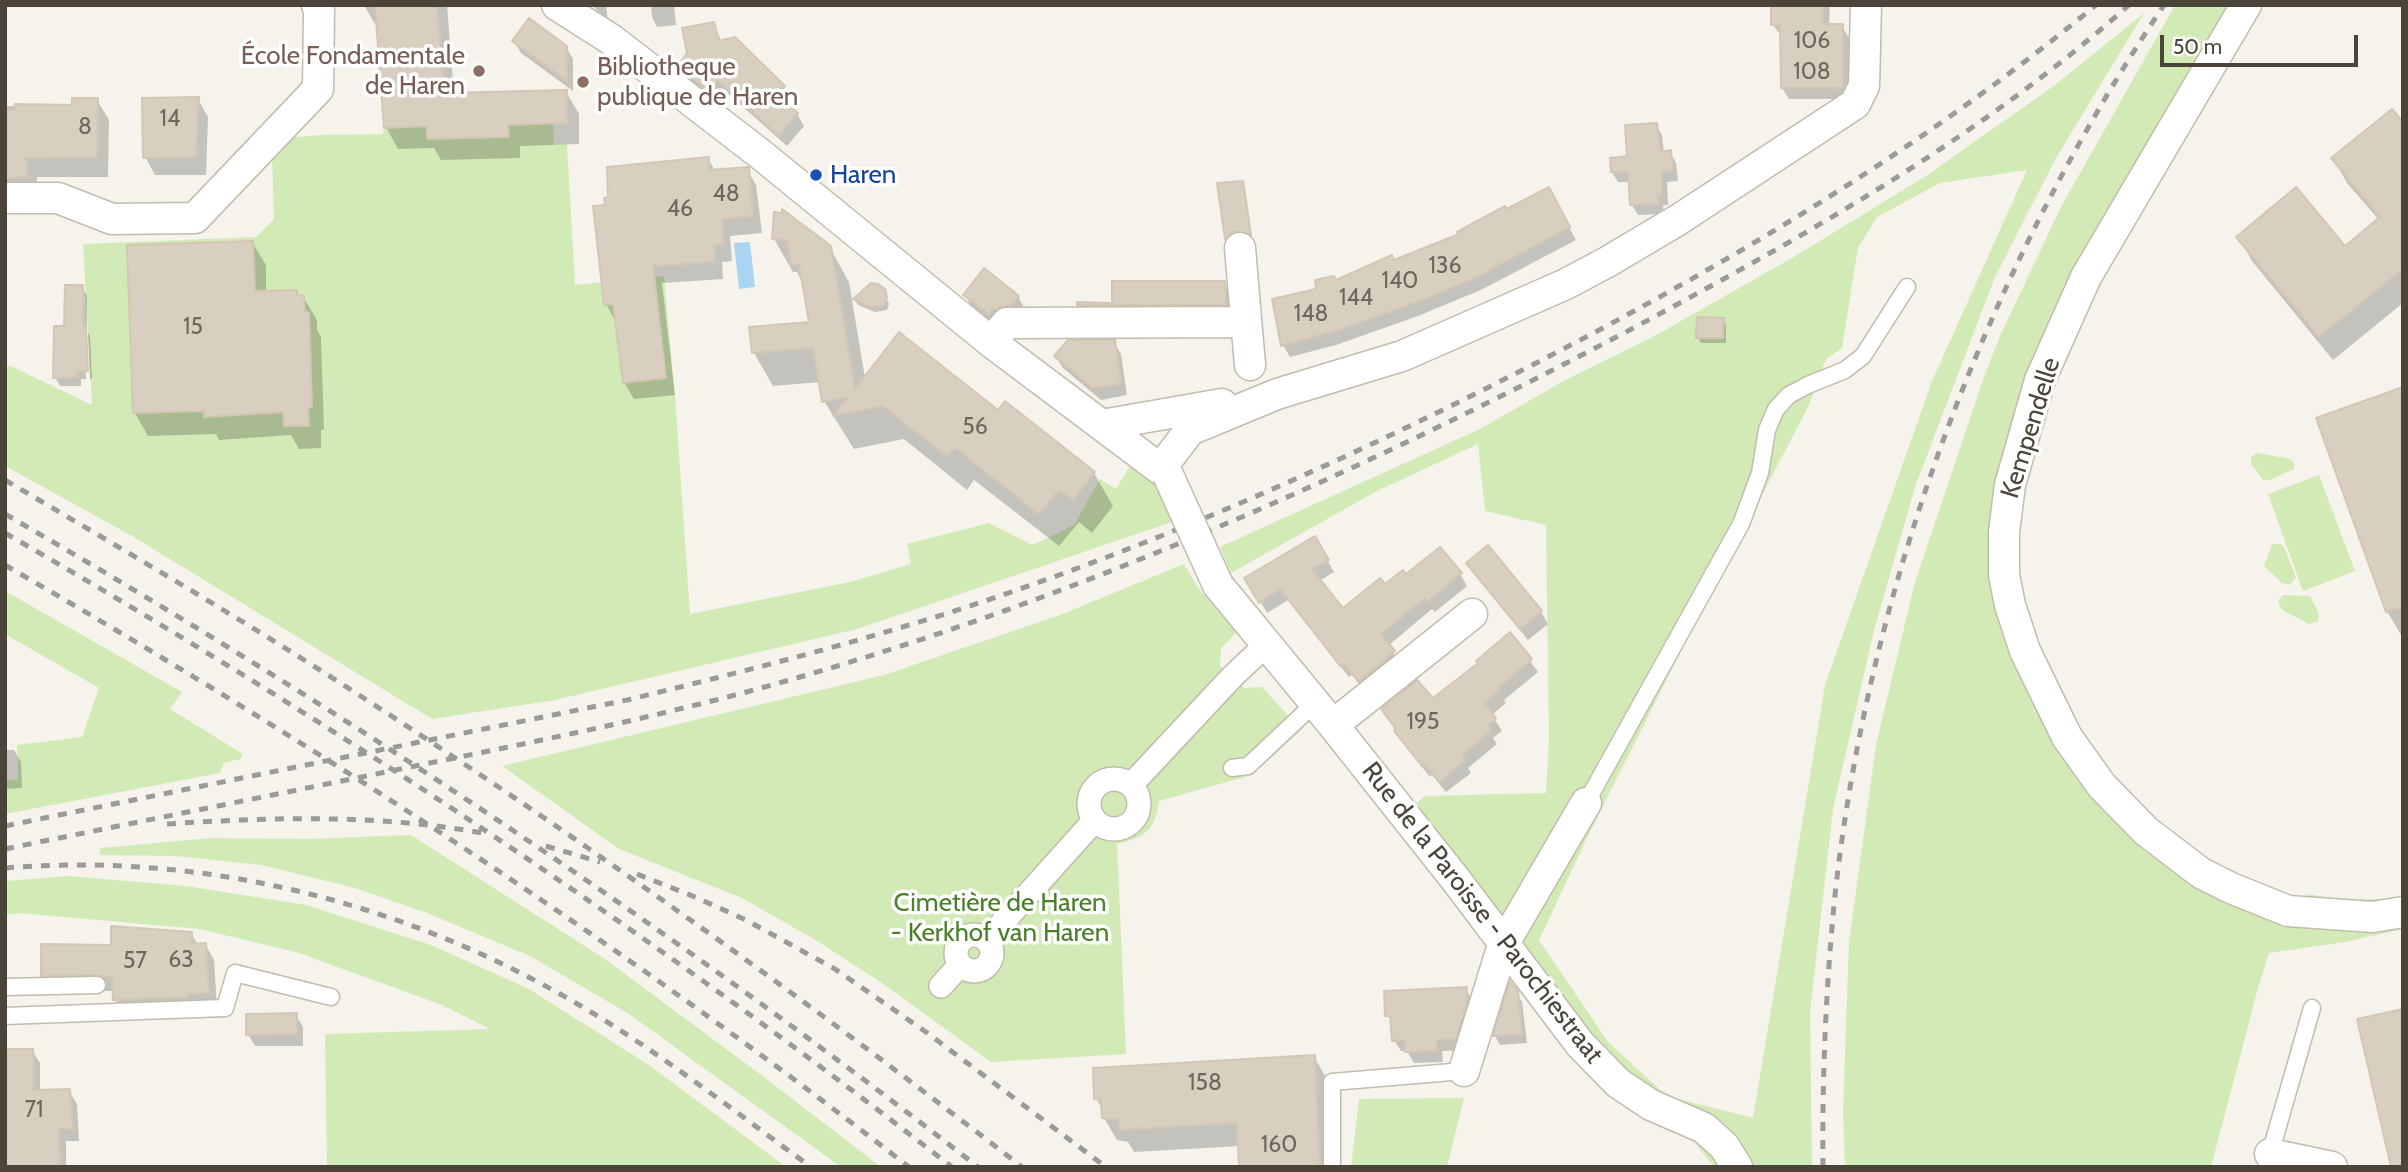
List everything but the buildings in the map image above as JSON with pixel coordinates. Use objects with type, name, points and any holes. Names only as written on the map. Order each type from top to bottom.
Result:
[{"type":"street","points":[[5,198],[58,198],[112,219],[195,218],[318,89],[317,5]]},
{"type":"street","name":"Rue de la Paroisse - Parochiestraat","points":[[557,5],[612,40],[759,153],[991,342],[1164,471],[1217,585],[1456,880],[1580,1044],[1619,1083],[1651,1105],[1704,1128],[1724,1146],[1737,1167]]},
{"type":"street","points":[[1164,471],[1190,430],[1277,394],[1402,356],[1566,284],[1678,220],[1855,104],[1864,86],[1866,5]]},
{"type":"street","name":"Kempendelle","points":[[2246,5],[2086,277],[2040,380],[2010,485],[2004,532],[2004,575],[2010,605],[2025,651],[2067,737],[2102,786],[2146,831],[2201,873],[2288,911],[2373,917],[2403,912]]},
{"type":"street","points":[[1240,248],[1250,365]]},
{"type":"street","points":[[991,342],[1007,323],[1245,323]]},
{"type":"street","points":[[1102,425],[1277,394]]},
{"type":"street","points":[[1324,714],[1472,614]]},
{"type":"street","points":[[1131,785],[1232,677],[1267,644]]},
{"type":"street","points":[[1107,779],[1120,779],[1131,785],[1139,795],[1140,808],[1135,820],[1125,828],[1110,829],[1094,821],[1089,809],[1090,796],[1096,785],[1107,779]]},
{"type":"street","points":[[1464,1072],[1503,944],[1586,803]]},
{"type":"street","points":[[941,986],[960,965],[969,971],[980,971],[989,965],[993,954],[987,940],[1094,821]]},
{"type":"street","points":[[2270,1154],[2333,1167]]},
{"type":"lane","points":[[1586,803],[1741,524],[1760,473],[1767,429],[1776,409],[1789,395],[1845,370],[1863,356],[1907,287]]},
{"type":"lane","points":[[1232,768],[1248,766],[1324,714]]},
{"type":"lane","points":[[5,1016],[225,1008],[234,973],[331,997]]},
{"type":"lane","points":[[5,987],[97,985]]},
{"type":"lane","points":[[2270,1154],[2312,1008]]},
{"type":"lane","points":[[1332,1167],[1332,1082],[1464,1072]]},
{"type":"green space","points":[[2175,5],[2241,5],[2069,289],[2002,489],[2036,703],[2073,771],[2116,820],[2293,916],[2308,894],[2344,900],[2403,898],[2403,929],[2345,942],[2269,953],[2211,1167],[1845,1167],[1843,1112],[1849,942],[1876,745],[1915,582],[2000,336],[2061,207]]},
{"type":"green space","points":[[2144,13],[2056,158],[1995,277],[1915,487],[1874,630],[1833,809],[1810,1012],[1812,1167],[1714,1167],[1694,1142],[1651,1121],[1416,804],[1425,796],[1546,793],[1549,741],[1546,525],[1485,511],[1478,444],[1377,491],[1231,573],[1220,547],[1480,429],[1567,379],[1651,338],[1792,258],[1926,176],[2055,85]],"holes":[[[2027,170],[1932,381],[1825,685],[1753,1118],[1667,1096],[1608,1042],[1539,940],[1679,655],[1809,405],[1826,359],[1842,348],[1858,248],[1877,217],[1940,183]]]},
{"type":"green space","points":[[553,123],[554,145],[567,144],[575,285],[664,276],[690,614],[850,582],[911,564],[907,544],[989,523],[1033,545],[1074,525],[1100,479],[1116,489],[1131,464],[1155,481],[1172,522],[857,629],[555,700],[432,719],[132,536],[5,466],[5,367],[11,366],[92,405],[83,244],[256,237],[274,219],[272,155],[288,138],[383,134],[384,128],[427,126],[427,139],[509,136],[509,125]]},
{"type":"green space","points":[[2257,453],[2291,459],[2294,469],[2270,480],[2263,480],[2251,464],[2251,457]]},
{"type":"green space","points":[[2319,475],[2355,571],[2303,591],[2268,494]]},
{"type":"green space","points":[[2272,544],[2281,544],[2285,549],[2296,578],[2290,585],[2282,583],[2264,566]]},
{"type":"green space","name":"Cimetière de Haren - Kerkhof van Haren","points":[[1184,564],[1199,589],[1237,632],[1221,648],[1220,666],[1244,688],[1262,687],[1301,730],[1252,775],[1159,801],[1155,820],[1147,832],[1117,844],[1126,1054],[991,1062],[882,983],[819,942],[742,898],[619,849],[502,766],[884,675],[1060,615]]},
{"type":"green space","points":[[5,591],[182,692],[170,709],[243,754],[240,759],[224,763],[220,773],[5,814],[5,781],[18,779],[17,745],[82,737],[99,688],[5,634]]},
{"type":"green space","points":[[2283,595],[2310,596],[2319,614],[2318,621],[2309,624],[2282,610],[2278,601]]},
{"type":"green space","points":[[411,835],[605,959],[881,1167],[841,1167],[629,1014],[530,956],[427,913],[355,888],[261,865],[176,856],[100,855],[100,848],[212,838],[307,839]]},
{"type":"green space","points":[[69,876],[186,886],[306,905],[431,945],[529,989],[649,1065],[786,1167],[327,1167],[325,1034],[490,1029],[442,1005],[296,952],[199,929],[19,913],[5,915],[5,881]]},
{"type":"green space","points":[[1464,1098],[1447,1167],[1351,1167],[1359,1099]]},
{"type":"water","points":[[750,242],[755,287],[739,289],[734,243]]},
{"type":"railway","points":[[5,826],[627,700],[787,660],[906,626],[1110,556],[1272,489],[1431,416],[1653,301],[1785,224],[1913,142],[2036,53],[2096,5]]},
{"type":"railway","points":[[5,849],[608,726],[704,703],[907,644],[1013,608],[1117,568],[1221,526],[1424,434],[1624,333],[1756,261],[1887,184],[1950,142],[2012,99],[2129,5]]},
{"type":"railway","points":[[1823,1167],[1825,1031],[1835,895],[1852,778],[1876,661],[1908,545],[1947,431],[1992,319],[2044,210],[2101,105],[2164,5]]},
{"type":"railway","points":[[5,480],[271,640],[529,807],[778,983],[1022,1167]]},
{"type":"railway","points":[[5,514],[257,665],[503,824],[743,991],[978,1167]]},
{"type":"railway","points":[[5,533],[250,679],[490,834],[724,996],[952,1167]]},
{"type":"railway","points":[[5,565],[238,704],[467,850],[691,1004],[909,1167]]},
{"type":"railway","points":[[167,824],[247,820],[368,820],[488,834]]},
{"type":"railway","points":[[546,846],[600,862]]},
{"type":"railway","points":[[5,868],[82,865],[158,868],[234,878],[309,894],[383,915],[454,942],[524,975],[591,1012],[675,1067],[811,1167]]},
{"type":"railway","points":[[637,874],[746,920],[835,969],[926,1032],[1106,1167]]},
{"type":"place","name":"École Fondamentale de Haren","points":[[479,71]]},
{"type":"place","name":"Bibliotheque publique de Haren","points":[[583,82]]},
{"type":"place","name":"Haren","points":[[816,175]]}]
